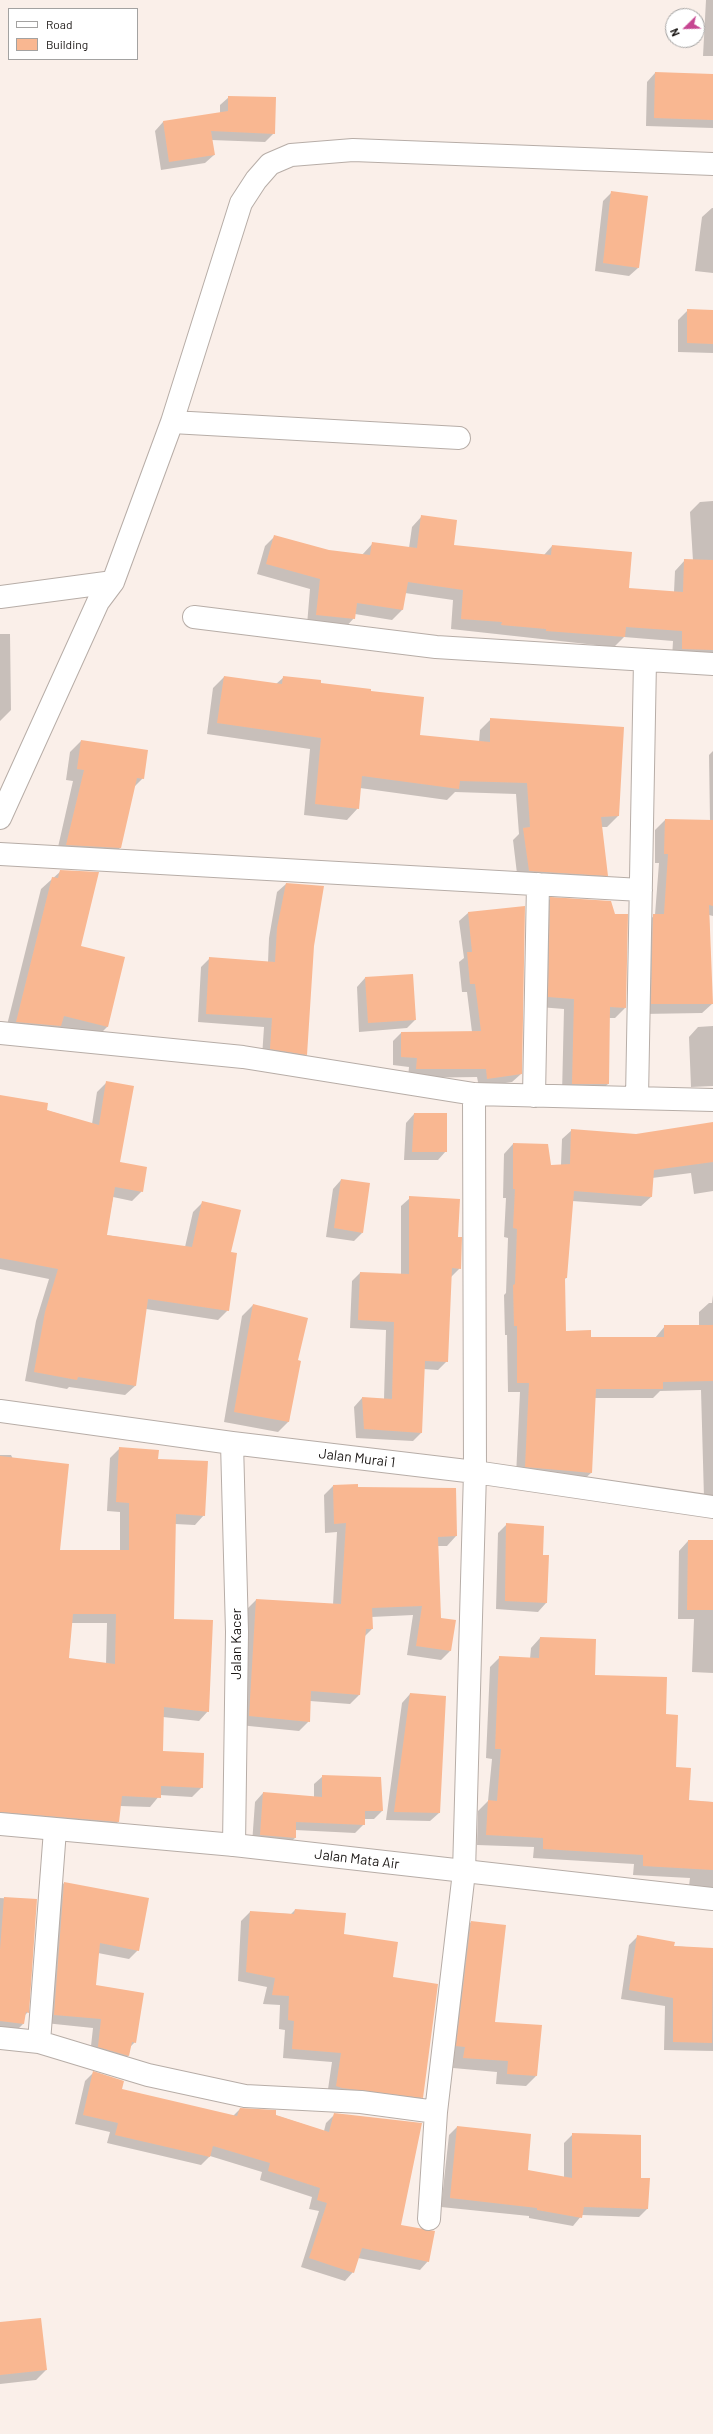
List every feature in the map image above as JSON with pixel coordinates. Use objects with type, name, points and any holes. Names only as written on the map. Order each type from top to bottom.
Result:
[{"type":"street","points":[[0,818],[98,602],[113,582],[172,422],[241,202],[256,180],[270,164],[291,155],[354,150],[713,164]]},
{"type":"street","points":[[172,422],[459,438]]},
{"type":"street","points":[[0,597],[113,582]]},
{"type":"street","points":[[194,617],[436,647],[713,664]]},
{"type":"street","points":[[637,1098],[645,660]]},
{"type":"street","points":[[0,854],[641,890]]},
{"type":"street","points":[[534,1096],[538,884]]},
{"type":"street","points":[[0,1033],[243,1057],[474,1094],[713,1100]]},
{"type":"street","points":[[429,2219],[436,2112],[464,1872],[475,1472],[474,1094]]},
{"type":"street","name":"Jalan Murai 1","points":[[0,1411],[232,1443],[475,1472],[713,1507]]},
{"type":"street","name":"Jalan Kacer","points":[[232,1443],[237,1632],[234,1845]]},
{"type":"street","name":"Jalan Mata Air","points":[[0,1824],[234,1845],[713,1899]]},
{"type":"street","points":[[39,2042],[55,1830]]},
{"type":"street","points":[[0,2038],[39,2042],[148,2075],[245,2096],[361,2102],[436,2112]]},
{"type":"building","points":[[655,72],[713,74],[713,120],[654,118]]},
{"type":"building","points":[[228,96],[276,97],[275,134],[211,131],[215,155],[169,162],[163,121],[228,111]]},
{"type":"building","points":[[611,191],[648,196],[639,268],[603,263]]},
{"type":"building","points":[[687,309],[713,310],[713,344],[687,343]]},
{"type":"building","points":[[421,515],[457,520],[454,545],[551,555],[552,545],[632,552],[629,588],[683,592],[684,559],[713,560],[713,650],[682,649],[682,631],[626,627],[625,637],[546,631],[546,629],[501,625],[502,622],[461,619],[463,590],[408,582],[403,610],[357,603],[355,619],[316,615],[320,579],[266,564],[274,535],[329,550],[370,555],[372,542],[417,548]]},
{"type":"building","points":[[224,676],[282,684],[283,676],[321,680],[321,683],[371,689],[371,691],[424,697],[420,735],[490,742],[490,718],[624,727],[619,816],[601,817],[608,876],[529,871],[523,828],[530,827],[527,783],[460,781],[459,789],[362,776],[359,809],[315,804],[321,738],[217,723]]},
{"type":"building","points":[[81,740],[148,750],[144,779],[137,778],[121,848],[66,845],[84,770],[77,769]]},
{"type":"building","points":[[665,819],[713,820],[713,906],[709,905],[713,1004],[651,1004],[653,914],[664,914],[668,854],[664,854]]},
{"type":"building","points":[[60,870],[99,872],[81,946],[125,957],[108,1027],[64,1016],[61,1026],[16,1022],[52,877],[58,878]]},
{"type":"building","points":[[286,883],[324,886],[314,946],[307,1055],[270,1049],[272,1018],[206,1014],[209,957],[275,962],[277,928]]},
{"type":"building","points":[[550,897],[611,901],[615,914],[628,914],[626,1008],[610,1007],[609,1084],[572,1084],[574,999],[548,997]]},
{"type":"building","points":[[525,906],[522,1074],[487,1079],[486,1069],[416,1069],[417,1058],[401,1057],[401,1032],[481,1031],[475,984],[470,984],[467,952],[472,952],[468,912]]},
{"type":"building","points":[[413,974],[416,1020],[368,1023],[365,977]]},
{"type":"building","points":[[106,1081],[134,1086],[120,1162],[147,1167],[143,1192],[115,1187],[107,1235],[192,1247],[202,1201],[241,1210],[231,1252],[237,1253],[229,1311],[148,1299],[136,1386],[78,1377],[77,1380],[34,1372],[45,1312],[58,1269],[0,1258],[0,1095],[48,1103],[47,1110],[99,1125]]},
{"type":"building","points":[[414,1113],[447,1113],[447,1152],[412,1152]]},
{"type":"building","points":[[713,1122],[713,1162],[654,1170],[652,1197],[574,1191],[567,1278],[565,1278],[566,1331],[591,1330],[591,1337],[664,1337],[664,1325],[713,1325],[713,1381],[663,1382],[663,1389],[596,1389],[592,1473],[525,1467],[529,1383],[517,1383],[517,1326],[514,1326],[513,1285],[515,1284],[517,1229],[513,1228],[515,1189],[513,1189],[513,1143],[548,1144],[551,1165],[570,1164],[571,1129],[636,1134]]},
{"type":"building","points":[[341,1179],[370,1183],[363,1233],[334,1228]]},
{"type":"building","points":[[409,1196],[460,1199],[458,1237],[462,1237],[461,1269],[452,1268],[448,1362],[425,1361],[422,1433],[364,1429],[362,1397],[392,1399],[394,1322],[358,1320],[360,1272],[409,1274]]},
{"type":"building","points":[[253,1304],[308,1318],[298,1360],[301,1361],[289,1422],[234,1412]]},
{"type":"building","points":[[119,1447],[159,1450],[158,1459],[208,1461],[205,1516],[176,1514],[174,1619],[213,1620],[209,1712],[164,1707],[163,1751],[204,1753],[203,1788],[161,1786],[161,1798],[122,1796],[119,1822],[0,1812],[0,1456],[69,1464],[60,1550],[129,1550],[129,1503],[116,1502]],"holes":[[[73,1614],[116,1614],[115,1664],[69,1658]]]},
{"type":"building","points":[[358,1484],[358,1487],[456,1488],[457,1536],[438,1537],[441,1618],[456,1620],[451,1651],[416,1646],[422,1606],[372,1608],[373,1629],[366,1629],[360,1695],[311,1691],[310,1722],[249,1716],[256,1599],[341,1604],[346,1523],[334,1524],[333,1485]]},
{"type":"building","points":[[506,1523],[544,1526],[543,1555],[549,1555],[547,1603],[505,1601]]},
{"type":"building","points":[[688,1540],[713,1540],[713,1610],[687,1610]]},
{"type":"building","points":[[540,1637],[596,1639],[595,1675],[667,1677],[666,1714],[678,1715],[676,1767],[691,1768],[689,1800],[713,1802],[713,1870],[643,1866],[643,1855],[543,1849],[543,1838],[486,1835],[488,1800],[497,1801],[501,1749],[495,1749],[499,1656],[539,1658]]},
{"type":"building","points":[[410,1693],[446,1696],[440,1813],[394,1812]]},
{"type":"building","points":[[322,1775],[381,1777],[383,1811],[365,1811],[365,1825],[296,1822],[296,1838],[260,1835],[263,1792],[322,1797]]},
{"type":"building","points":[[64,1882],[149,1898],[139,1951],[100,1943],[96,1985],[144,1993],[136,2043],[132,2042],[129,2056],[98,2047],[101,2019],[54,2015]]},
{"type":"building","points":[[4,1897],[37,1899],[29,2013],[26,2012],[24,2024],[0,2021],[0,1950]]},
{"type":"building","points":[[295,1909],[346,1913],[344,1934],[398,1942],[393,1977],[438,1984],[423,2098],[336,2086],[341,2053],[292,2049],[294,2021],[288,2020],[289,1996],[272,1995],[275,1978],[246,1972],[250,1911],[294,1914]]},
{"type":"building","points":[[471,1921],[506,1925],[495,2022],[542,2025],[537,2076],[507,2074],[508,2061],[463,2058],[465,2047],[456,2046]]},
{"type":"building","points":[[637,1935],[675,1942],[674,1946],[713,1948],[712,2043],[673,2042],[673,1998],[629,1990]]},
{"type":"building","points":[[93,2071],[124,2081],[122,2089],[237,2116],[240,2108],[276,2110],[276,2115],[329,2132],[334,2113],[422,2123],[401,2225],[435,2231],[429,2262],[362,2248],[354,2273],[309,2258],[327,2203],[317,2200],[320,2188],[268,2171],[270,2163],[213,2146],[210,2157],[115,2135],[118,2123],[83,2115]]},
{"type":"building","points":[[457,2126],[531,2134],[528,2170],[572,2178],[572,2133],[641,2135],[641,2178],[650,2178],[648,2209],[584,2207],[582,2218],[537,2210],[537,2208],[450,2198]]},
{"type":"building","points":[[41,2318],[47,2370],[0,2375],[0,2322]]}]
